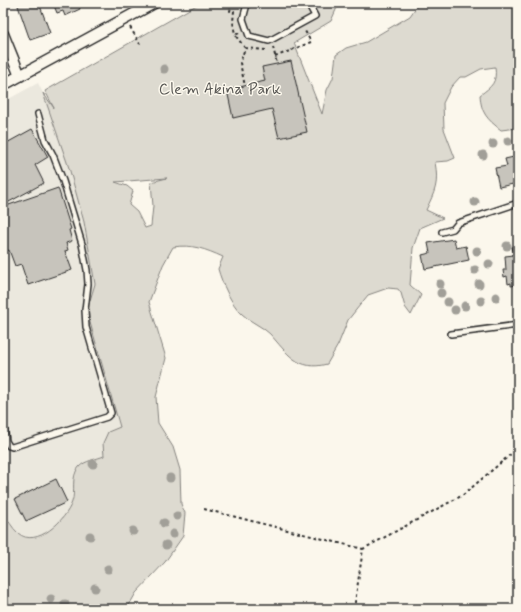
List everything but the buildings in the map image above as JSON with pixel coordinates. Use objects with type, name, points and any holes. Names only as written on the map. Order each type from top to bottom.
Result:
[{"type":"street","points":[[3,85],[154,3]]},
{"type":"street","points":[[3,34],[20,76]]},
{"type":"lane","points":[[248,3],[243,19],[249,36],[269,41],[315,16],[308,3]]},
{"type":"lane","points":[[3,420],[6,440],[9,446],[12,447],[107,417],[111,413],[86,327],[85,310],[88,284],[82,244],[63,181],[53,155],[45,140],[38,114]]},
{"type":"lane","points":[[442,232],[453,229],[458,223],[518,203]]},
{"type":"lane","points":[[451,334],[518,325]]},
{"type":"path","points":[[232,3],[230,11],[234,11],[232,22],[236,35],[245,48],[262,50],[273,48]]},
{"type":"path","points":[[125,20],[140,44]]},
{"type":"path","points":[[275,57],[310,42],[301,23]]},
{"type":"path","points":[[236,35],[247,29]]},
{"type":"path","points":[[271,39],[277,64]]},
{"type":"path","points":[[244,86],[240,63],[245,48]]},
{"type":"path","points":[[204,510],[363,549],[463,495],[518,448]]},
{"type":"path","points":[[354,609],[363,549]]},
{"type":"shaded area","points":[[38,83],[43,93],[70,171],[84,222],[95,284],[88,307],[99,358],[120,428],[103,443],[104,456],[80,465],[74,474],[72,502],[65,517],[46,534],[30,538],[18,533],[3,513],[3,102]]},
{"type":"green space","name":"Clem Akina Park","points":[[200,3],[339,3],[331,21],[294,43],[322,114],[327,90],[333,78],[336,55],[346,48],[366,42],[410,16],[419,3],[518,3],[518,128],[501,130],[488,119],[483,111],[480,95],[493,84],[495,67],[481,69],[466,77],[460,77],[451,87],[443,103],[444,129],[455,158],[448,161],[435,162],[437,176],[436,182],[432,198],[426,210],[443,218],[420,228],[413,248],[410,285],[421,295],[411,315],[405,307],[401,293],[398,289],[388,288],[368,295],[348,320],[338,345],[327,364],[317,366],[301,363],[288,354],[267,331],[245,317],[234,305],[227,293],[218,269],[223,257],[198,248],[186,246],[173,247],[163,265],[149,302],[166,358],[156,397],[158,423],[173,447],[180,470],[181,504],[185,513],[183,536],[165,562],[136,593],[128,607],[136,609],[11,609],[3,590],[3,513],[16,531],[25,537],[41,535],[50,530],[64,517],[69,509],[74,493],[76,471],[84,463],[104,456],[103,443],[108,432],[120,427],[89,319],[88,307],[95,284],[84,222],[70,171],[43,93],[54,108],[45,91]],"holes":[[[167,178],[151,182],[153,206],[151,226],[145,228],[137,212],[129,205],[133,191],[127,186],[115,182]]]}]
